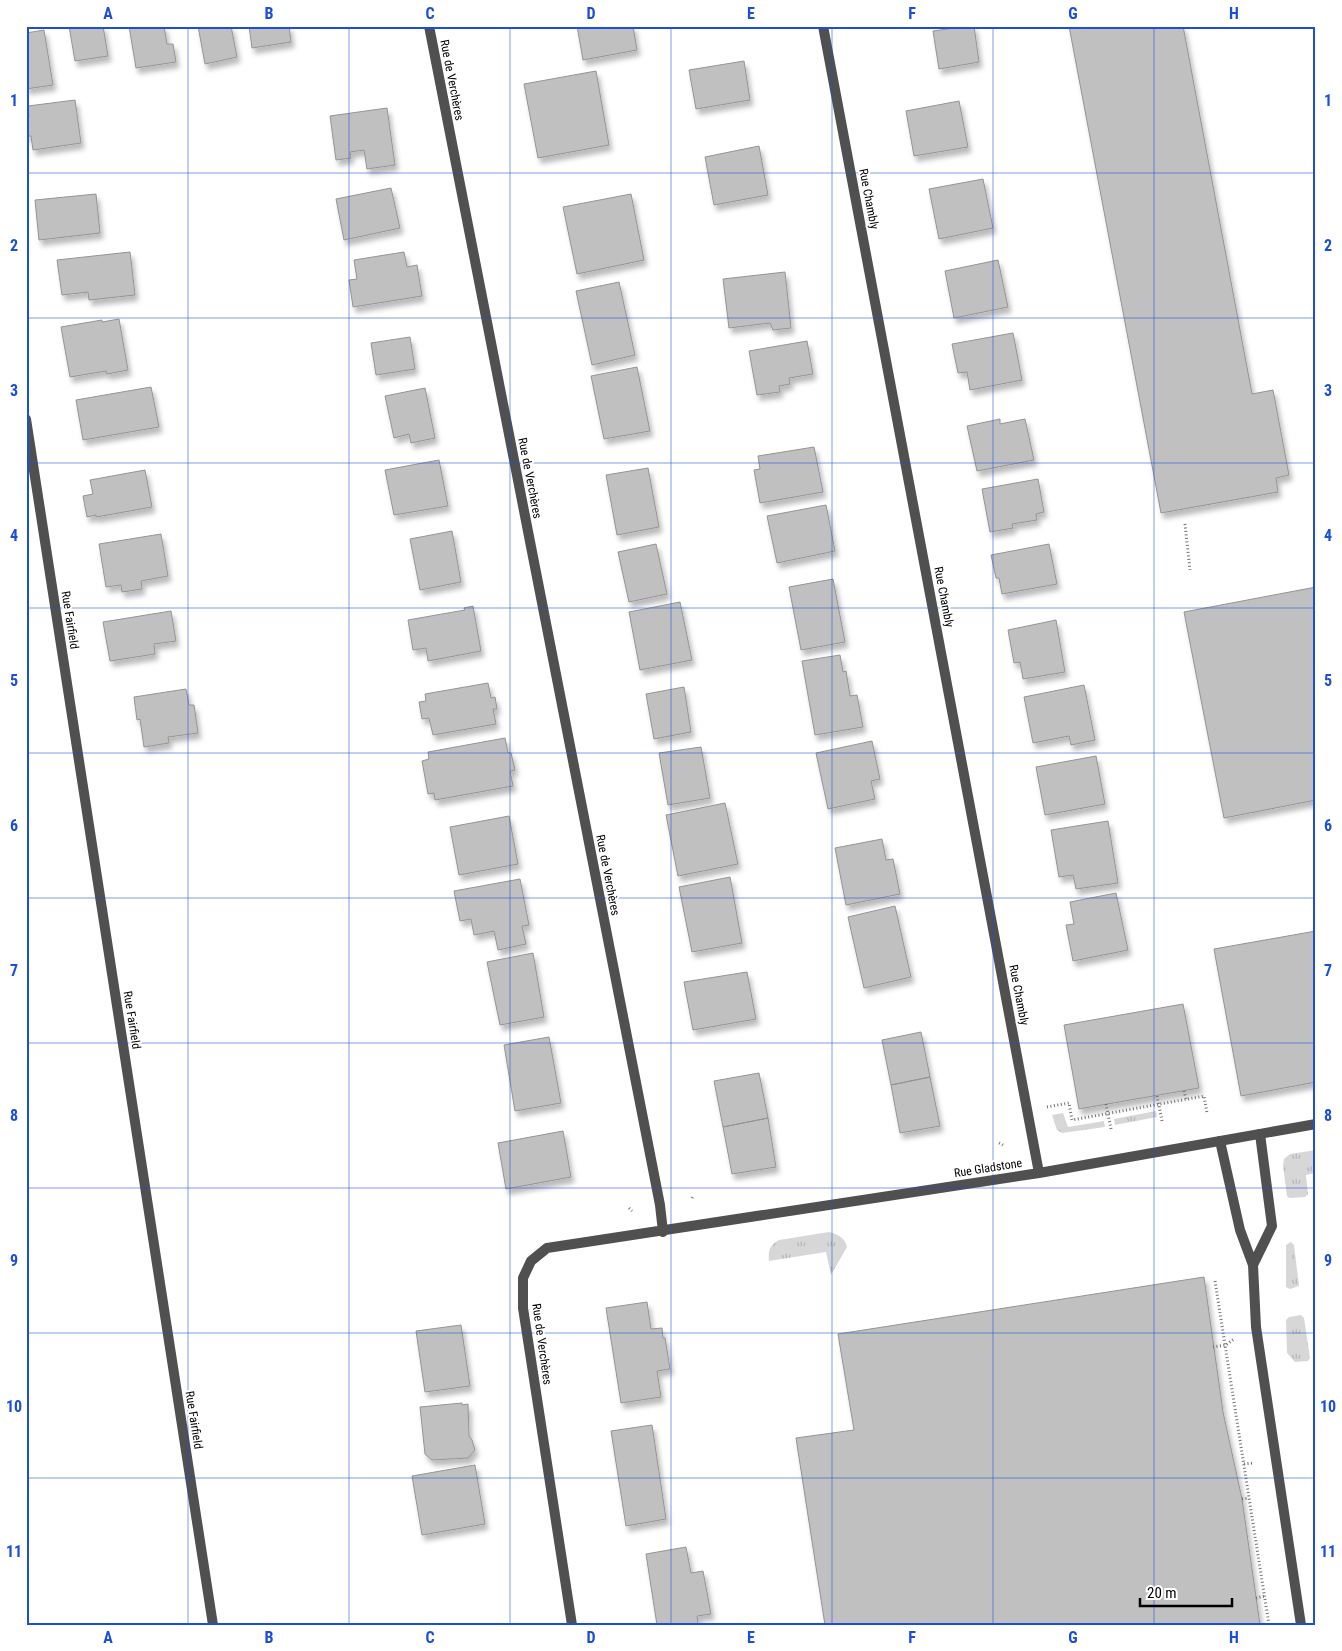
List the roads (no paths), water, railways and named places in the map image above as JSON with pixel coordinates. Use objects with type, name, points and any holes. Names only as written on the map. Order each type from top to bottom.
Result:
[{"type":"street","name":"Rue de Verchères","points":[[429,26],[657,1189],[663,1232],[547,1248],[531,1261],[523,1278],[523,1308],[572,1625]]},
{"type":"street","name":"Rue Chambly","points":[[823,26],[1039,1173]]},
{"type":"street","name":"Rue Fairfield","points":[[26,419],[213,1625]]},
{"type":"street","name":"Rue Gladstone","points":[[663,1232],[1039,1173],[1316,1124]]},
{"type":"street","points":[[1253,1265],[1272,1226],[1260,1134]]},
{"type":"street","points":[[1220,1141],[1240,1230],[1253,1265],[1257,1333],[1301,1625]]}]
